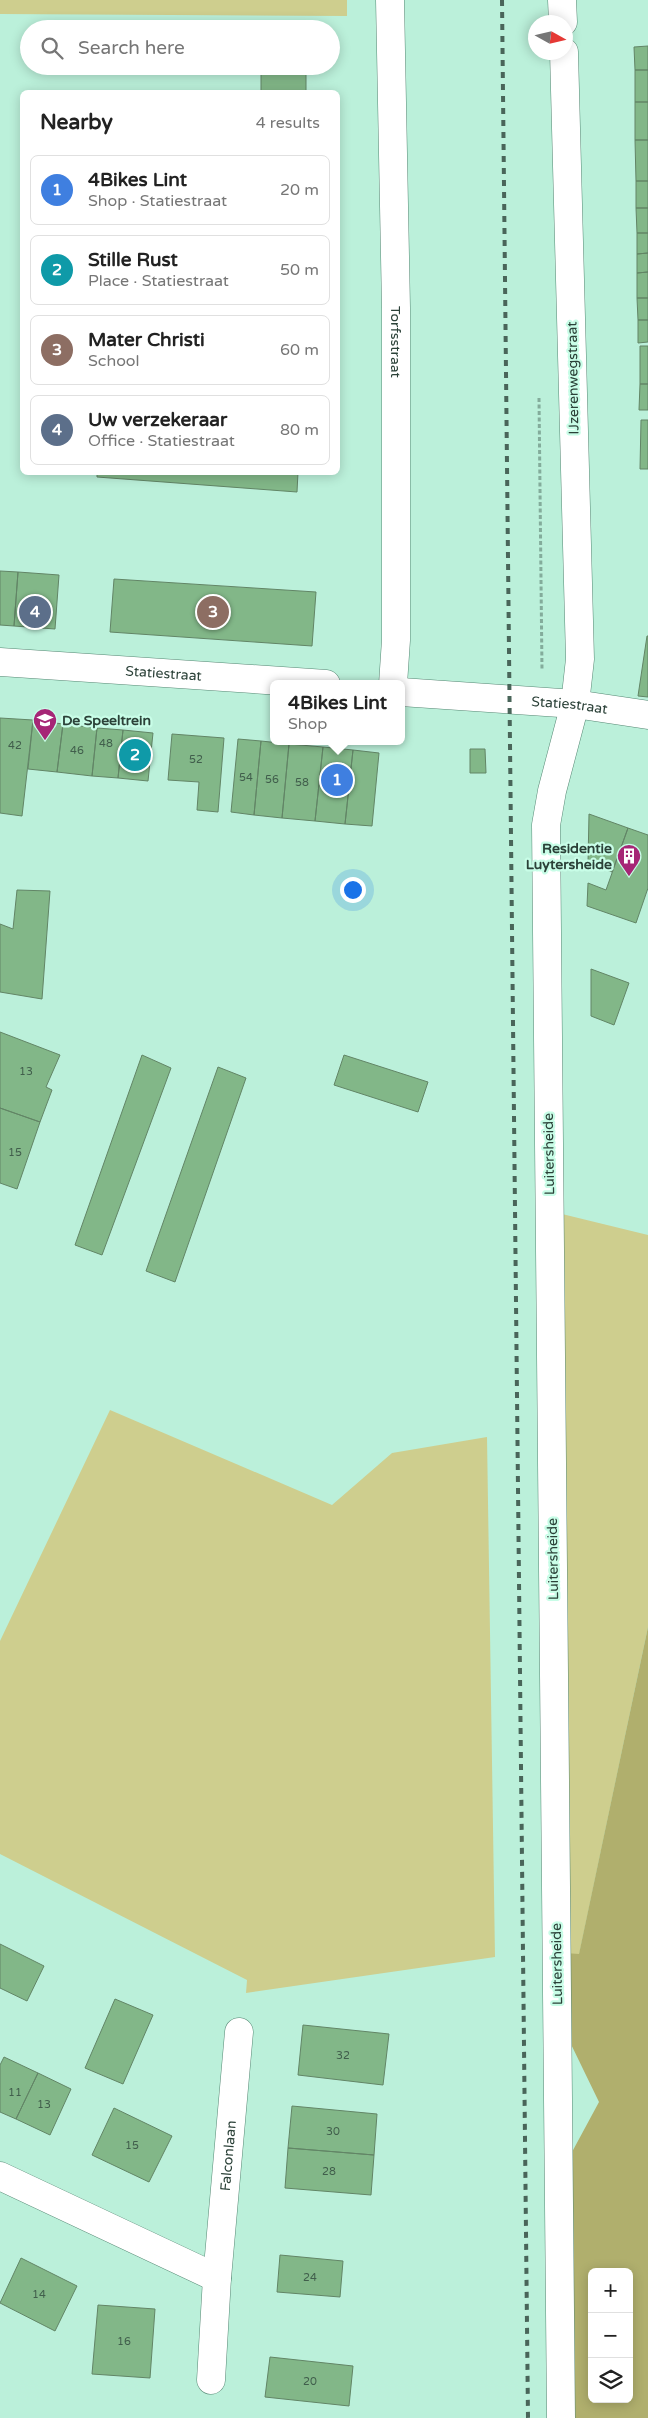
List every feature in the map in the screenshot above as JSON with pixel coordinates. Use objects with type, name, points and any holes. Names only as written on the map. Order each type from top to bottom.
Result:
[{"type":"street","name":"Torfsstraat","points":[[390,0],[396,308],[396,640],[393,680]]},
{"type":"street","points":[[562,0],[563,15]]},
{"type":"street","name":"IJzerenwegstraat","points":[[564,60],[580,659],[575,704]]},
{"type":"street","name":"Statiestraat","points":[[0,662],[270,680]]},
{"type":"street","name":"Statiestraat","points":[[405,692],[575,704],[648,715]]},
{"type":"street","name":"Luitersheide","points":[[561,2418],[546,826],[552,791],[575,704]]},
{"type":"street","name":"Falconlaan","points":[[211,2380],[217,2278],[238,2032]]},
{"type":"street","points":[[0,2176],[217,2278]]},
{"type":"green space","points":[[0,0],[347,0],[347,16],[0,14]]},
{"type":"green space","points":[[562,1214],[648,1235],[648,1627],[579,1955],[565,1953]]},
{"type":"green space","points":[[110,1410],[332,1505],[392,1453],[487,1437],[495,1957],[246,1993],[247,1980],[0,1854],[0,1641]]},
{"type":"shaded area","points":[[648,1627],[648,2418],[574,2418],[572,2152],[599,2102],[567,2036],[565,1953],[579,1954]]},
{"type":"building","points":[[648,46],[648,70],[635,70],[634,47]]},
{"type":"building","points":[[635,70],[648,70],[648,102],[635,102]]},
{"type":"building","points":[[261,75],[306,75],[306,90],[261,90]]},
{"type":"building","points":[[635,102],[648,102],[648,140],[635,140]]},
{"type":"building","points":[[635,140],[648,140],[648,181],[636,181]]},
{"type":"building","points":[[636,181],[648,181],[648,208],[636,208]]},
{"type":"building","points":[[636,208],[648,208],[648,233],[637,233]]},
{"type":"building","points":[[637,233],[648,233],[648,253],[637,254]]},
{"type":"building","points":[[648,253],[648,272],[637,273],[637,254]]},
{"type":"building","points":[[648,272],[648,298],[637,298],[637,273]]},
{"type":"building","points":[[637,298],[648,298],[648,320],[638,320]]},
{"type":"building","points":[[638,320],[648,320],[648,342],[638,343]]},
{"type":"building","points":[[640,346],[648,346],[648,384],[640,384]]},
{"type":"building","points":[[640,384],[648,384],[648,410],[639,410]]},
{"type":"building","points":[[641,420],[648,420],[648,469],[640,469]]},
{"type":"building","points":[[97,475],[298,475],[297,492],[97,477]]},
{"type":"building","points":[[0,571],[18,572],[14,626],[0,625]]},
{"type":"building","points":[[18,572],[59,575],[55,629],[14,626]]},
{"type":"building","points":[[114,579],[316,592],[312,646],[110,632]]},
{"type":"building","points":[[648,636],[648,697],[638,696]]},
{"type":"building","points":[[0,718],[33,720],[22,816],[0,813]]},
{"type":"building","points":[[33,720],[63,724],[57,772],[28,769]]},
{"type":"building","points":[[63,724],[97,728],[92,776],[57,772]]},
{"type":"building","points":[[97,728],[123,730],[118,778],[92,776]]},
{"type":"building","points":[[123,730],[153,733],[148,781],[118,778]]},
{"type":"building","points":[[172,734],[224,738],[218,812],[197,810],[199,782],[168,780]]},
{"type":"building","points":[[238,739],[261,741],[254,815],[231,812]]},
{"type":"building","points":[[261,741],[270,742],[270,745],[289,745],[282,818],[254,815]]},
{"type":"building","points":[[289,745],[323,747],[315,821],[282,818]]},
{"type":"building","points":[[323,747],[353,750],[345,824],[315,821]]},
{"type":"building","points":[[470,749],[485,749],[486,773],[470,773]]},
{"type":"building","points":[[353,750],[379,753],[372,826],[345,824]]},
{"type":"building","name":"Residentie Luytersheide","points":[[589,814],[628,828],[612,872],[588,863]]},
{"type":"building","name":"Residentie Luytersheide","points":[[628,828],[648,835],[648,888],[636,923],[587,906],[588,883],[606,890]]},
{"type":"building","points":[[17,890],[50,891],[42,999],[0,992],[0,924],[13,929]]},
{"type":"building","points":[[591,969],[629,983],[614,1025],[591,1016]]},
{"type":"building","points":[[0,1032],[60,1055],[46,1087],[52,1090],[40,1122],[0,1108]]},
{"type":"building","points":[[142,1055],[171,1068],[102,1255],[75,1245]]},
{"type":"building","points":[[344,1055],[428,1082],[418,1112],[334,1085]]},
{"type":"building","points":[[218,1067],[246,1078],[175,1282],[146,1271]]},
{"type":"building","points":[[0,1108],[40,1122],[17,1189],[0,1183]]},
{"type":"building","points":[[0,1944],[44,1966],[27,2001],[0,1988]]},
{"type":"building","points":[[115,1999],[153,2015],[123,2084],[85,2068]]},
{"type":"building","points":[[303,2025],[389,2034],[383,2085],[298,2075]]},
{"type":"building","points":[[4,2057],[38,2073],[16,2119],[0,2112],[0,2065]]},
{"type":"building","points":[[38,2073],[71,2089],[50,2135],[16,2119]]},
{"type":"building","points":[[292,2106],[377,2114],[374,2155],[288,2148]]},
{"type":"building","points":[[114,2108],[172,2136],[149,2182],[92,2155]]},
{"type":"building","points":[[288,2148],[374,2155],[371,2195],[285,2188]]},
{"type":"building","points":[[280,2255],[343,2261],[340,2297],[277,2292]]},
{"type":"building","points":[[21,2258],[77,2286],[55,2331],[0,2303]]},
{"type":"building","points":[[98,2305],[155,2309],[150,2378],[92,2374]]},
{"type":"building","points":[[270,2357],[353,2366],[349,2406],[265,2397]]},
{"type":"railway","points":[[502,0],[528,2418]]},
{"type":"place","name":"Uw verzekeraar","points":[[35,612]]},
{"type":"place","name":"Mater Christi","points":[[213,612]]},
{"type":"place","name":"De Speeltrein","points":[[45,741]]},
{"type":"place","name":"Stille Rust","points":[[135,755]]},
{"type":"place","name":"4Bikes Lint","points":[[337,780]]},
{"type":"place","name":"Residentie Luytersheide","points":[[629,877]]}]
